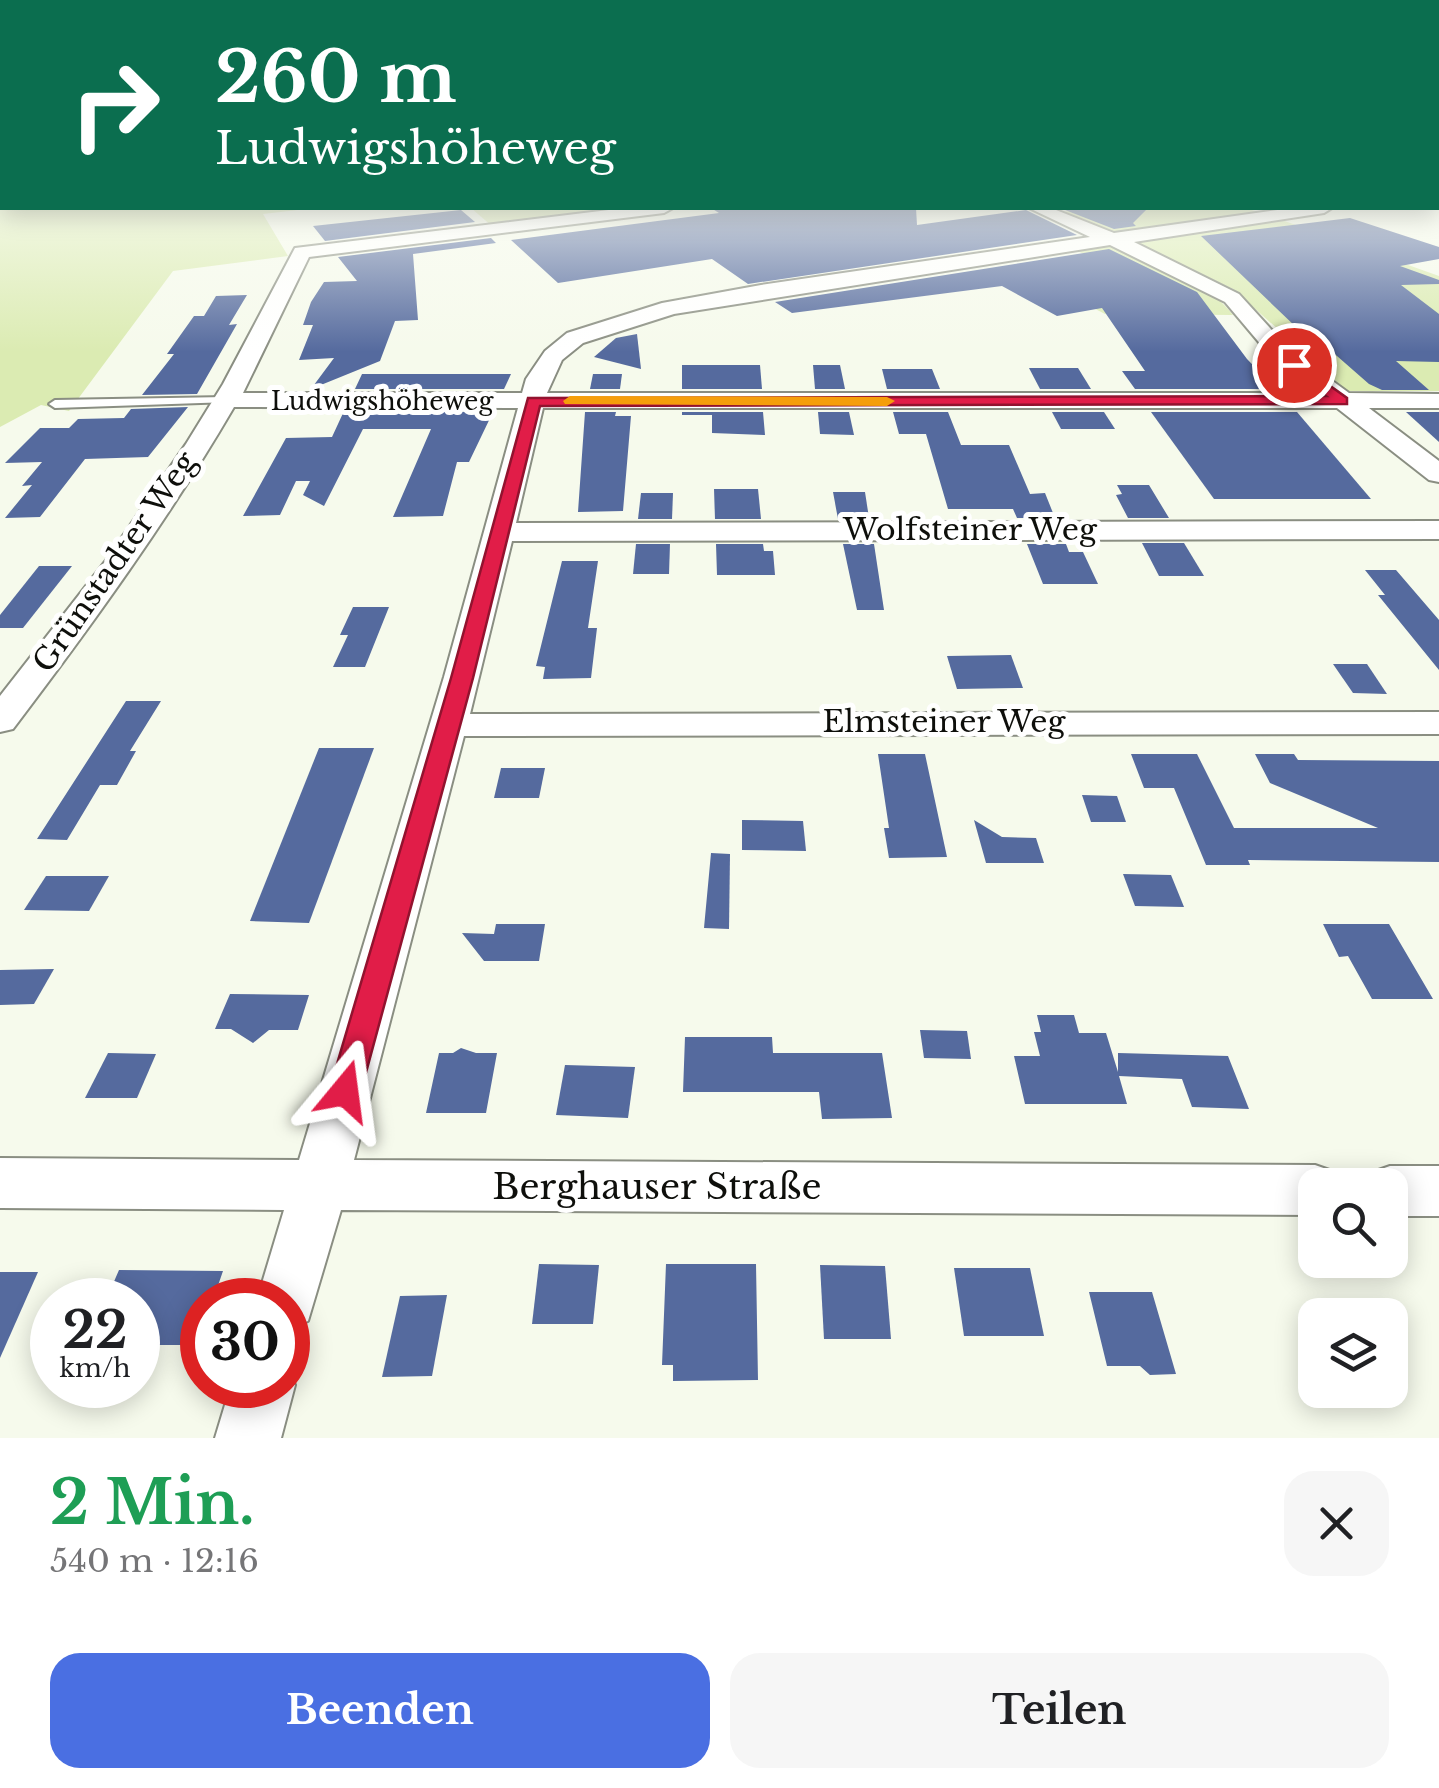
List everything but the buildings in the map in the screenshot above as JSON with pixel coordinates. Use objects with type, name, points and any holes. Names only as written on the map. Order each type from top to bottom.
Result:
[{"type":"street","name":"Grünstadter Weg","points":[[0,721],[124,555],[226,400],[300,255],[320,247],[575,218]]},
{"type":"street","points":[[1061,218],[1232,298],[1281,354],[1439,474]]},
{"type":"street","points":[[292,1278],[449,725],[538,379],[553,356],[575,338],[633,318],[753,292],[1255,218]]},
{"type":"street","name":"Ludwigshöheweg","points":[[226,400],[1439,401]]},
{"type":"street","name":"Wolfsteiner Weg","points":[[501,532],[1439,530]]},
{"type":"street","name":"Elmsteiner Weg","points":[[449,725],[1439,723]]},
{"type":"street","name":"Berghauser Straße","points":[[0,1183],[1298,1190]]},
{"type":"street","points":[[1408,1190],[1439,1191]]},
{"type":"street","points":[[248,1438],[256,1408]]},
{"type":"lane","name":"Grünstadter Weg","points":[[55,404],[226,400]]},
{"type":"green space","points":[[0,218],[265,218],[288,256],[173,271],[69,411],[41,405],[0,427]]},
{"type":"green space","points":[[483,218],[567,218],[493,227]]},
{"type":"green space","points":[[1075,218],[1217,218],[1110,234]]},
{"type":"green space","points":[[1279,219],[1439,276],[1439,391],[1347,391],[1233,289],[1131,241]]},
{"type":"green space","points":[[1109,245],[1193,282],[1222,302],[1233,315],[1105,314],[1080,301],[1134,276],[1075,250]]},
{"type":"slow traffic","points":[[570,401],[887,401]]},
{"type":"route","points":[[345,1091],[462,678],[533,401],[1342,401],[1294,365]]}]
